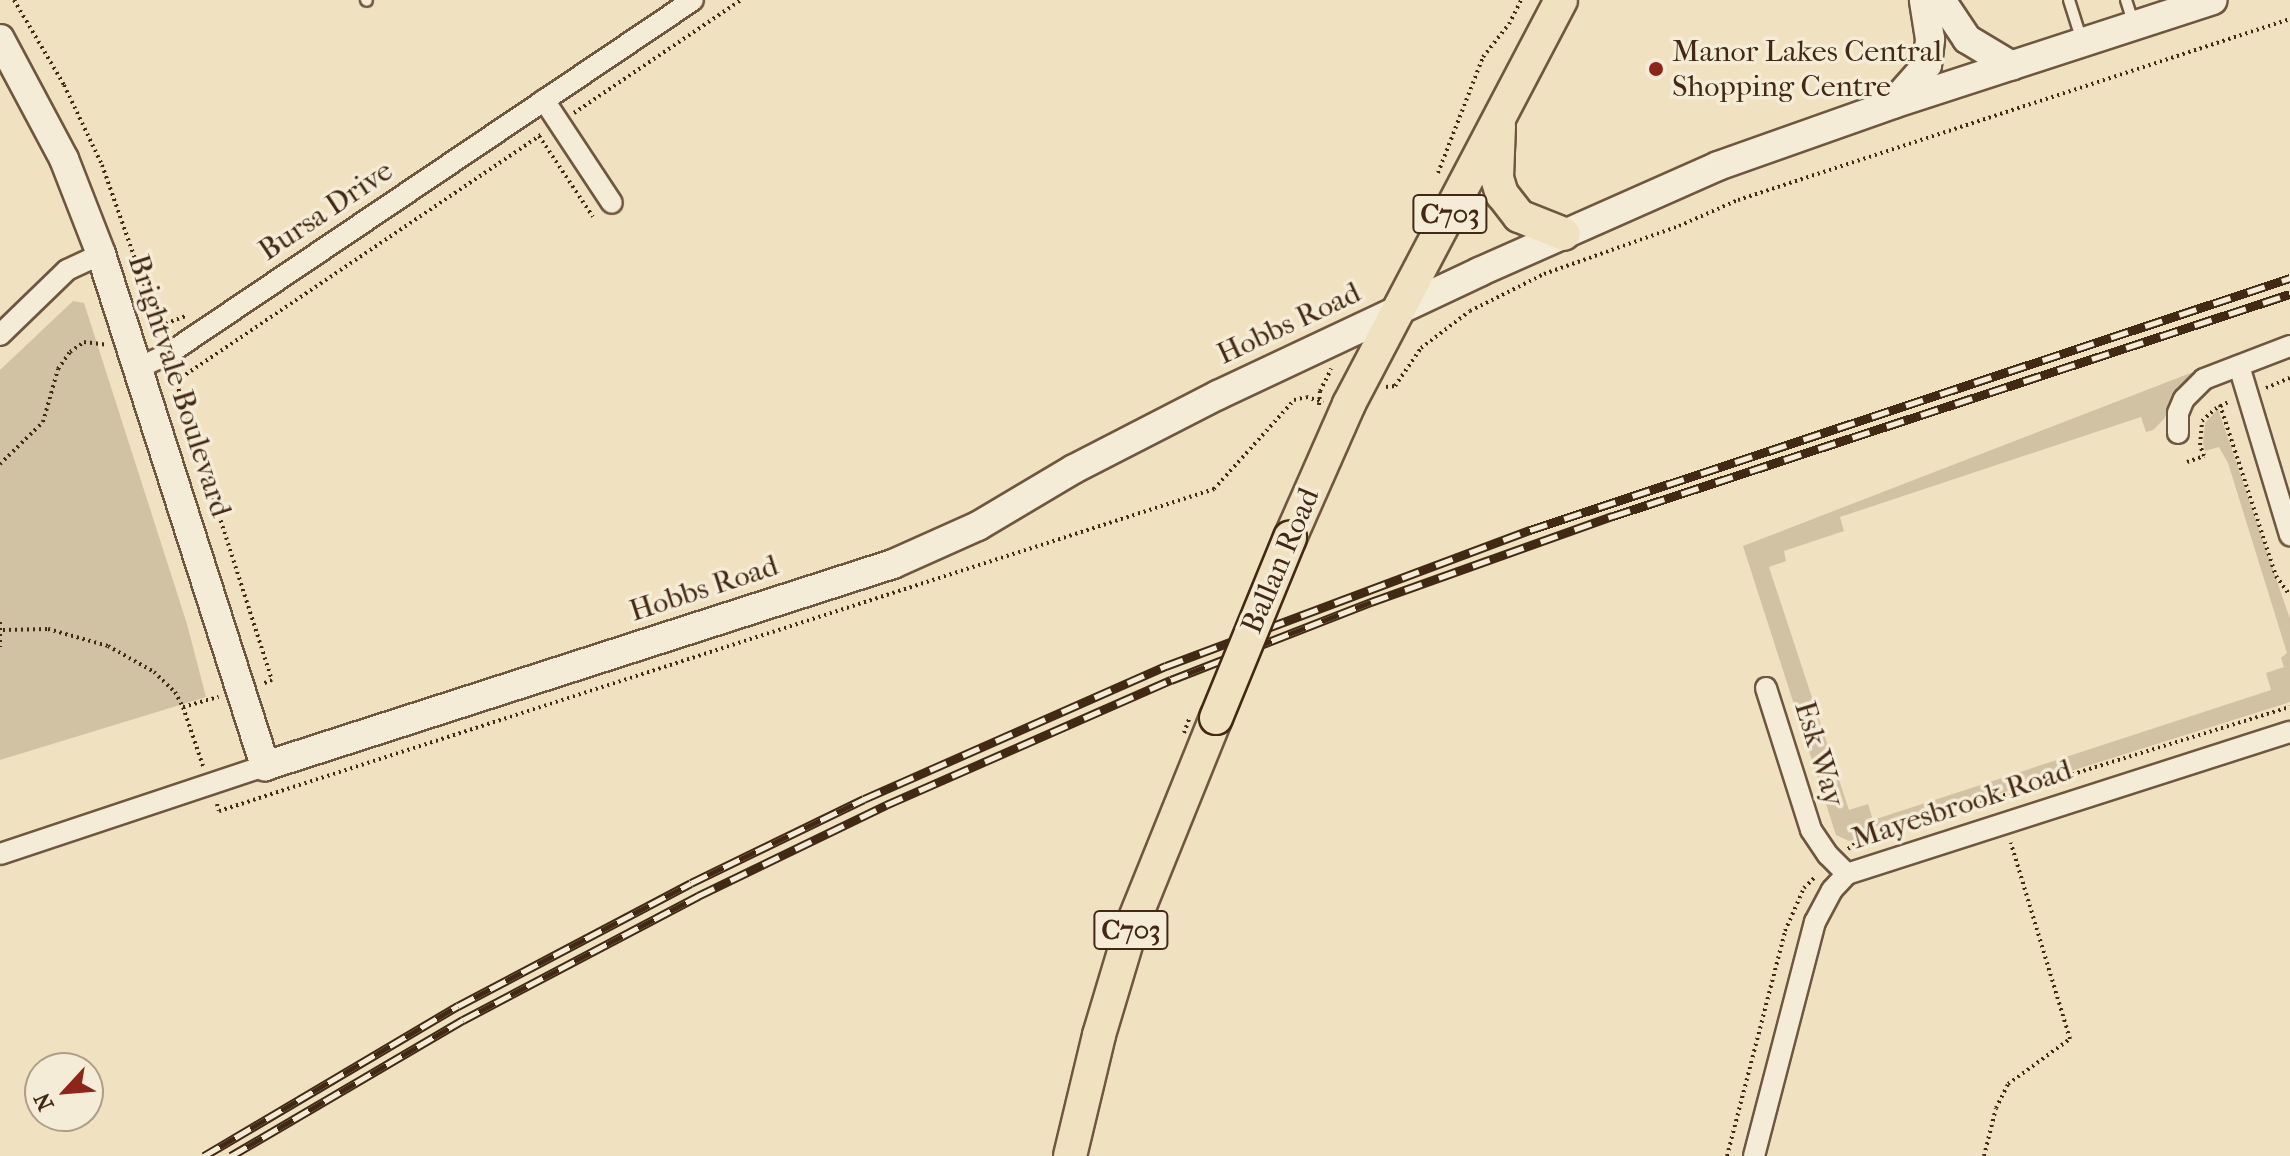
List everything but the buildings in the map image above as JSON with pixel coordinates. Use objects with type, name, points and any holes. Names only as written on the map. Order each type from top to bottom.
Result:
[{"type":"main road","name":"Ballan Road","points":[[1073,1154],[1099,1035],[1131,928],[1290,538],[1356,393],[1561,0]]},
{"type":"main road","points":[[1500,115],[1497,178],[1502,194],[1519,216],[1564,234]]},
{"type":"street","name":"Bursa Drive","points":[[138,368],[168,354],[693,0]]},
{"type":"street","points":[[1893,104],[1927,65],[1930,39],[1924,0]]},
{"type":"street","points":[[1941,0],[1967,39],[2012,66]]},
{"type":"street","name":"Hobbs Road","points":[[0,854],[893,564],[978,526],[1147,430],[1564,234],[1718,166],[1893,104],[2083,43],[2130,13],[2213,0]]},
{"type":"street","name":"Brightvale Boulevard","points":[[0,39],[64,159],[101,254],[265,766]]},
{"type":"street","points":[[544,100],[612,203]]},
{"type":"street","points":[[0,335],[67,270],[101,254]]},
{"type":"street","points":[[2178,433],[2178,413],[2192,389],[2204,379],[2290,346]]},
{"type":"street","points":[[2239,366],[2290,535]]},
{"type":"street","name":"Esk Way","points":[[1766,688],[1811,830],[1841,868]]},
{"type":"street","name":"Mayesbrook Road","points":[[1754,1156],[1815,922],[1841,868],[2004,823],[2290,732]]},
{"type":"lane","points":[[2069,0],[2083,43]]},
{"type":"path","points":[[14,0],[64,85],[102,165],[168,354],[272,680],[183,707]]},
{"type":"path","points":[[176,381],[741,0]]},
{"type":"path","points":[[1436,179],[1483,57],[1509,24],[1521,0]]},
{"type":"path","points":[[3,630],[48,629],[108,646],[154,672],[175,692],[183,707],[219,811],[1214,489],[1294,400],[1306,397],[1319,403],[1395,386],[1421,348],[1440,332],[1470,311],[1544,274],[1679,226],[1740,200],[2290,19]]},
{"type":"path","points":[[539,136],[593,217]]},
{"type":"path","points":[[1319,403],[1320,391],[1348,336]]},
{"type":"path","points":[[0,464],[43,422],[58,369],[70,352],[84,342],[100,347],[129,338]]},
{"type":"path","points":[[2187,462],[2204,456],[2200,445],[2202,421],[2220,405],[2290,378]]},
{"type":"path","points":[[2220,405],[2276,576],[2290,595]]},
{"type":"path","points":[[0,622],[3,630],[0,647]]},
{"type":"path","points":[[1727,1156],[1785,931],[1804,888],[1841,868],[1860,840],[2290,707]]},
{"type":"path","points":[[1984,1156],[1996,1108],[2008,1084],[2070,1039],[2004,823]]},
{"type":"shaded area","points":[[73,301],[84,303],[187,624],[206,697],[0,760],[0,370]]},
{"type":"shaded area","points":[[2201,369],[2181,386],[2164,419],[2153,430],[2146,432],[2141,417],[1840,517],[1844,531],[1784,551],[1786,561],[1769,567],[1849,810],[1868,804],[1873,820],[2271,690],[2266,673],[2284,667],[2281,658],[2287,653],[2228,463],[2219,447],[2205,451],[2205,423],[2218,409],[2290,619],[2290,702],[1849,841],[1836,835],[1743,546]]},
{"type":"railway","points":[[204,1156],[458,1006],[691,883],[864,799],[1166,666],[1530,530],[2290,278]]},
{"type":"railway","points":[[231,1156],[463,1020],[698,896],[886,805],[1171,680],[1371,602],[1613,516],[2290,294]]},
{"type":"place","name":"Manor Lakes Central Shopping Centre","points":[[1656,69]]}]
